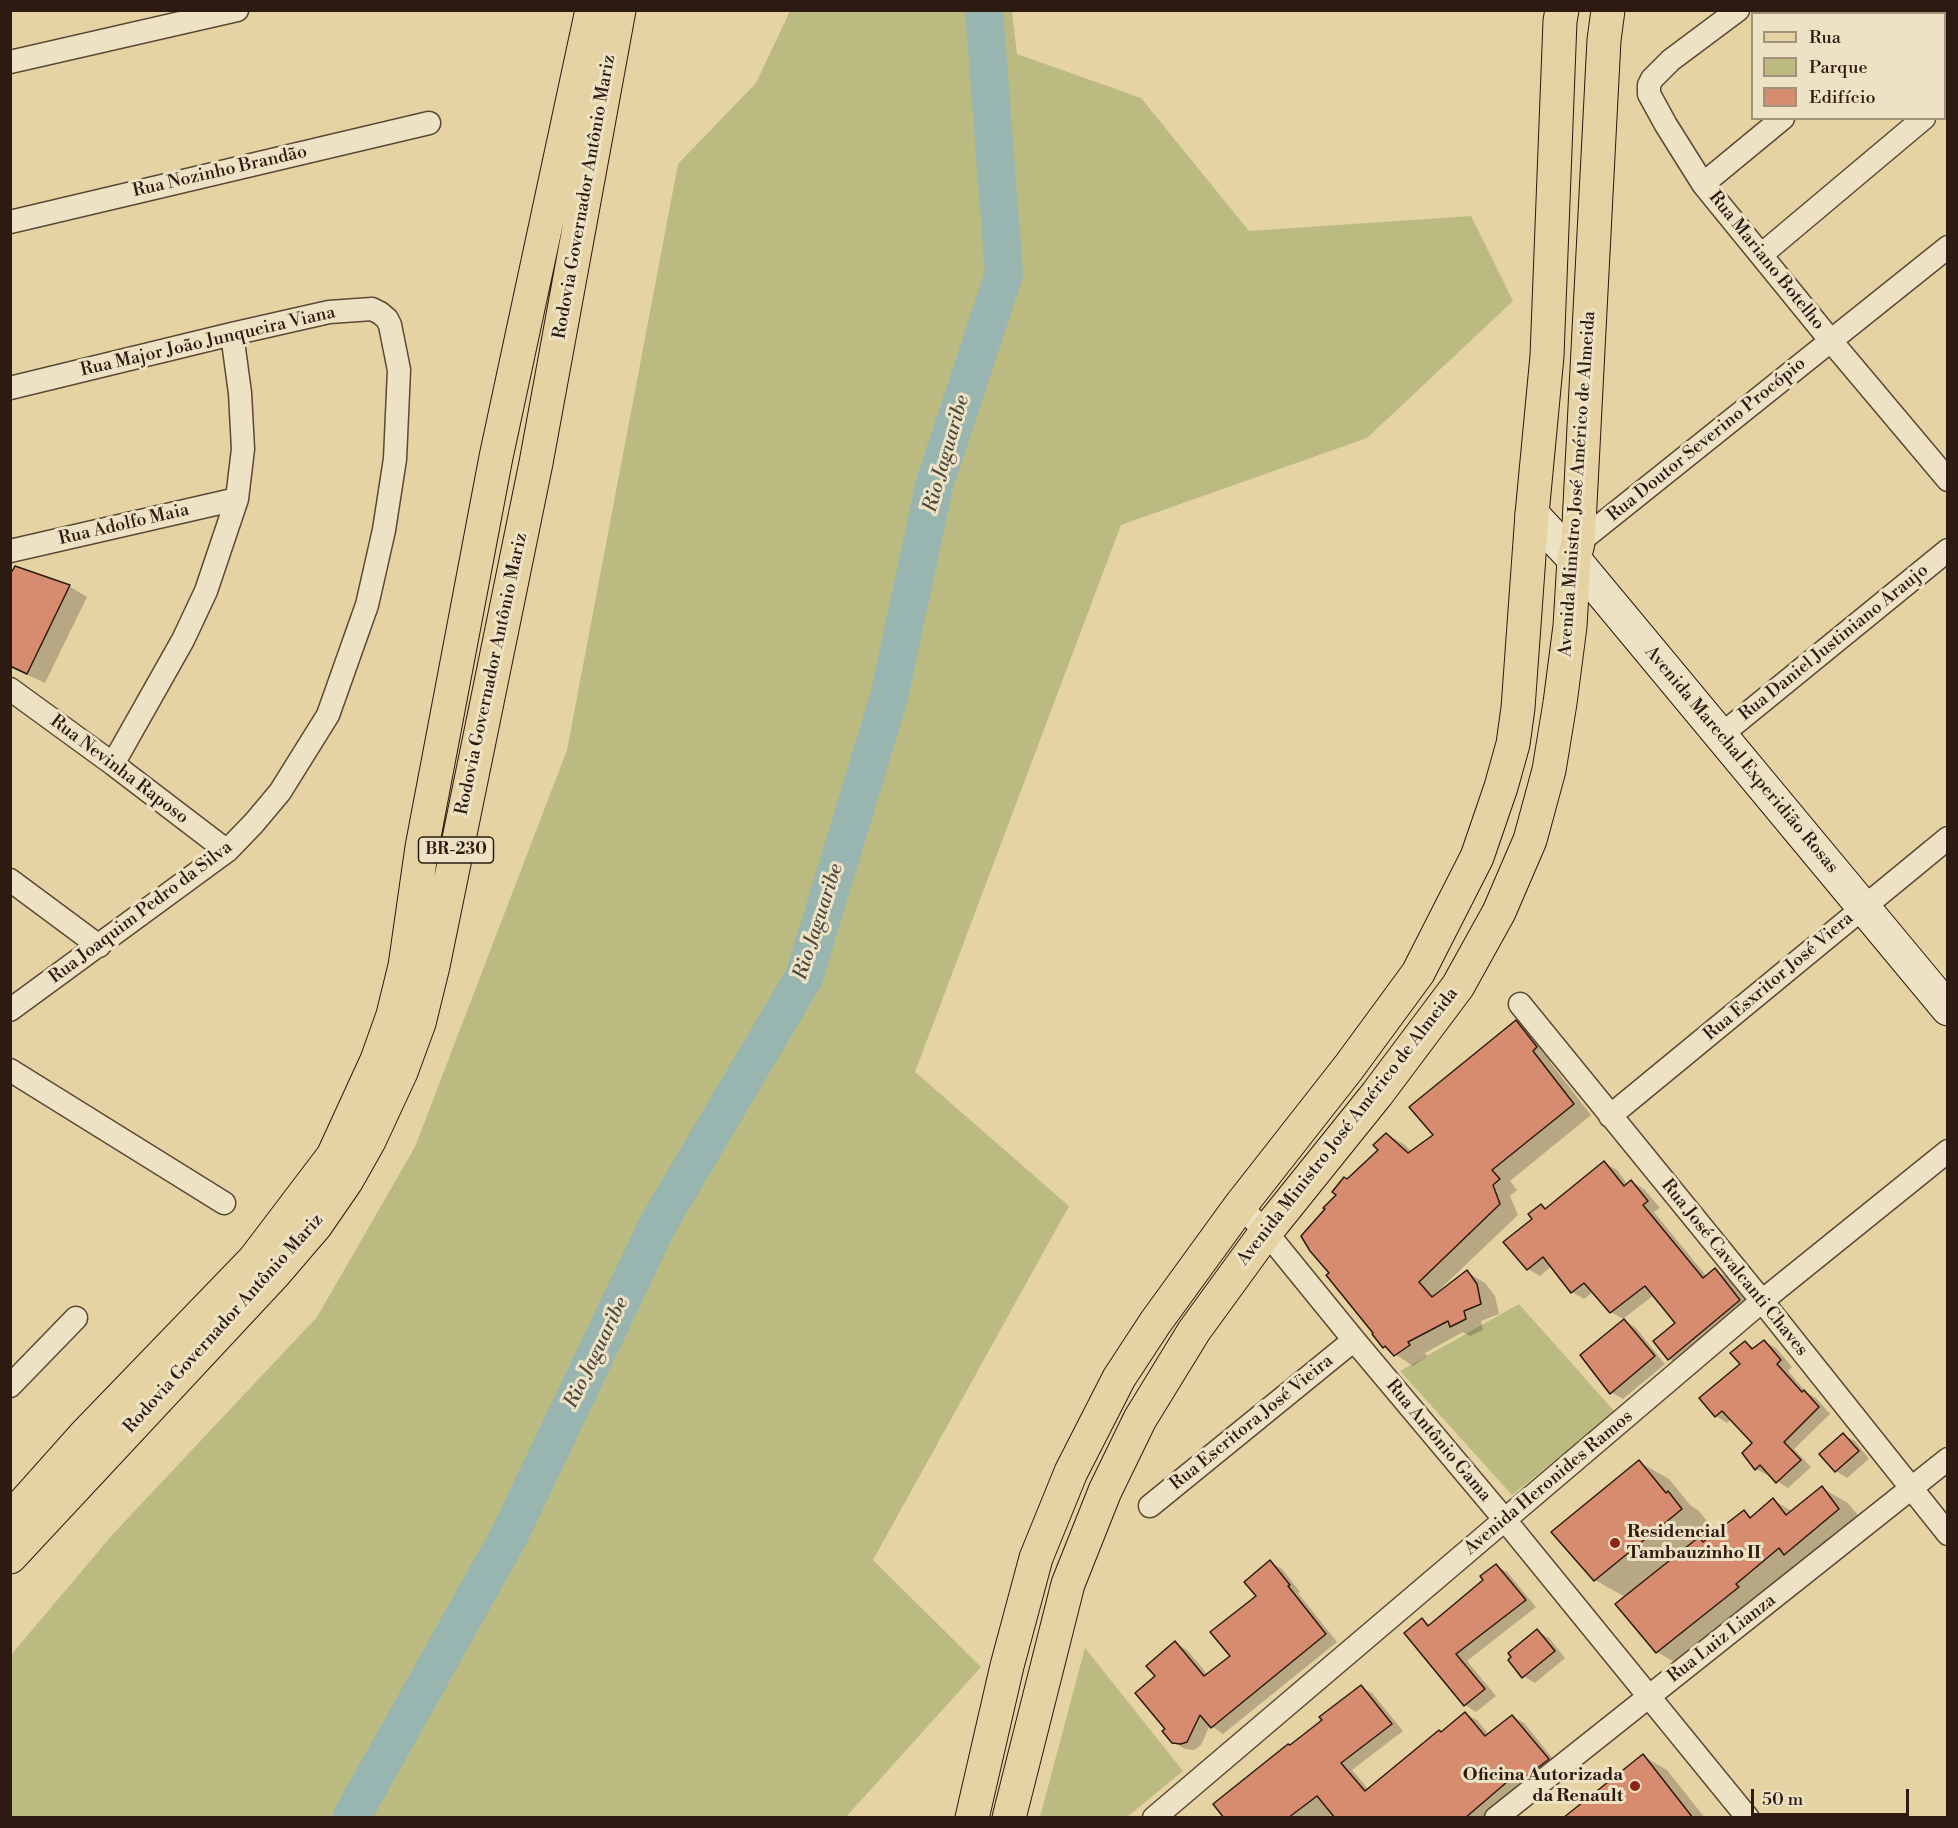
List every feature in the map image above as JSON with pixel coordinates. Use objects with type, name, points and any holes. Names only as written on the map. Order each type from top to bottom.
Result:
[{"type":"main road","name":"Rodovia Governador Antônio Mariz","points":[[10,1520],[85,1435],[254,1260],[333,1156],[377,1060],[393,1015],[405,966],[422,847],[496,457],[592,10]]},
{"type":"main road","name":"Rodovia Governador Antônio Mariz","points":[[10,1557],[274,1274],[316,1225],[347,1180],[369,1141],[401,1072],[419,1023],[433,966],[536,463],[619,10]]},
{"type":"main road","name":"Avenida Ministro José Américo de Almeida","points":[[972,1818],[1007,1666],[1036,1558],[1071,1472],[1119,1378],[1155,1323],[1240,1206],[1349,1067],[1418,973],[1477,857],[1501,787],[1513,744],[1518,708],[1532,514],[1547,356],[1562,10]]},
{"type":"main road","name":"Avenida Ministro José Américo de Almeida","points":[[1009,1818],[1068,1584],[1105,1491],[1140,1419],[1194,1330],[1266,1232],[1377,1094],[1458,986],[1499,912],[1530,840],[1549,770],[1570,626],[1604,40],[1608,10]]},
{"type":"main road","name":"Avenida Marechal Experidião Rosas","points":[[1532,514],[1576,551],[1721,735],[1947,1009]]},
{"type":"main road","points":[[1518,708],[1527,697],[1539,692],[1549,693],[1560,703]]},
{"type":"street","points":[[10,62],[237,10]]},
{"type":"street","name":"Rua Mariano Botelho","points":[[1738,10],[1671,60],[1652,79],[1649,94],[1703,184],[1947,480]]},
{"type":"street","points":[[1703,184],[1781,120]]},
{"type":"street","points":[[1761,255],[1922,120]]},
{"type":"street","name":"Rua Nozinho Brandão","points":[[10,222],[429,123]]},
{"type":"street","name":"Rua Doutor Severino Procópio","points":[[1576,551],[1947,247]]},
{"type":"street","name":"Rua Major João Junqueira Viana","points":[[10,388],[329,312],[372,309],[380,313],[390,326],[399,370]]},
{"type":"street","points":[[113,764],[183,640],[206,591],[237,499],[243,449],[240,393],[232,334]]},
{"type":"street","name":"Rua Joaquim Pedro da Silva","points":[[10,1010],[227,851],[254,824],[279,792],[328,715],[367,605],[384,530],[395,459],[399,370]]},
{"type":"street","name":"Rua Adolfo Maia","points":[[10,550],[237,499]]},
{"type":"street","name":"Rua Daniel Justiniano Araujo","points":[[1721,735],[1947,550]]},
{"type":"street","name":"Rua Nevinha Raposo","points":[[10,689],[227,851]]},
{"type":"street","name":"Rua Esxritor José Viera","points":[[1610,1116],[1947,838]]},
{"type":"street","points":[[10,880],[99,946]]},
{"type":"street","name":"Rua José Cavalcanti Chaves","points":[[1520,1004],[1762,1301],[1947,1534]]},
{"type":"street","points":[[10,1070],[224,1203]]},
{"type":"street","name":"Avenida Heronides Ramos","points":[[1154,1818],[1762,1301],[1947,1151]]},
{"type":"street","name":"Rua Antônio Gama","points":[[1240,1206],[1266,1232],[1748,1818]]},
{"type":"street","points":[[10,1386],[76,1318]]},
{"type":"street","name":"Rua Escritora José Vieira","points":[[1150,1506],[1354,1340]]},
{"type":"street","name":"Rua Luiz Lianza","points":[[1496,1818],[1947,1460]]},
{"type":"green space","points":[[790,11],[1012,11],[1017,54],[1141,98],[1249,231],[1471,216],[1513,301],[1367,438],[1121,525],[915,1072],[1069,1206],[873,1560],[981,1667],[846,1817],[11,1817],[11,1655],[113,1534],[317,1317],[415,1147],[567,750],[678,164],[756,83]]},
{"type":"green space","points":[[1519,1304],[1615,1412],[1512,1495],[1400,1371]]},
{"type":"green space","points":[[1085,1648],[1183,1771],[1127,1817],[1040,1817]]},
{"type":"building","points":[[15,566],[70,585],[27,674],[10,666],[10,575]]},
{"type":"building","points":[[1516,1020],[1537,1047],[1533,1051],[1574,1104],[1492,1170],[1500,1179],[1493,1185],[1500,1204],[1419,1282],[1432,1297],[1467,1270],[1477,1284],[1481,1304],[1464,1311],[1466,1319],[1450,1327],[1448,1321],[1408,1342],[1410,1345],[1394,1356],[1385,1346],[1383,1348],[1326,1275],[1329,1273],[1310,1251],[1301,1236],[1336,1195],[1332,1192],[1344,1177],[1347,1179],[1378,1150],[1373,1145],[1386,1133],[1408,1153],[1433,1135],[1409,1107]]},
{"type":"building","points":[[1604,1161],[1624,1186],[1631,1180],[1648,1201],[1643,1205],[1703,1278],[1715,1268],[1740,1300],[1668,1360],[1653,1341],[1675,1323],[1645,1286],[1610,1313],[1584,1283],[1571,1293],[1543,1257],[1527,1270],[1503,1242],[1532,1219],[1528,1214],[1541,1204],[1545,1209]]},
{"type":"building","points":[[1624,1319],[1655,1356],[1610,1394],[1580,1355]]},
{"type":"building","points":[[1764,1340],[1781,1360],[1777,1364],[1819,1407],[1784,1442],[1801,1460],[1776,1483],[1760,1465],[1755,1470],[1742,1453],[1752,1443],[1722,1411],[1715,1417],[1699,1398],[1740,1364],[1730,1353],[1745,1341],[1752,1349]]},
{"type":"building","points":[[1843,1433],[1859,1451],[1835,1472],[1819,1454]]},
{"type":"building","points":[[1639,1460],[1682,1509],[1594,1581],[1551,1532]]},
{"type":"building","points":[[1822,1486],[1839,1509],[1784,1555],[1779,1548],[1736,1584],[1739,1587],[1656,1653],[1615,1604],[1699,1537],[1703,1542],[1744,1510],[1750,1518],[1773,1498],[1786,1515]]},
{"type":"building","points":[[1270,1560],[1326,1634],[1211,1728],[1200,1715],[1187,1742],[1172,1743],[1162,1731],[1165,1729],[1135,1693],[1155,1676],[1146,1666],[1175,1641],[1204,1676],[1230,1656],[1210,1632],[1256,1596],[1244,1582]]},
{"type":"building","points":[[1496,1564],[1526,1600],[1456,1654],[1485,1689],[1464,1706],[1404,1633],[1422,1618],[1428,1626],[1483,1580],[1480,1576]]},
{"type":"building","points":[[1537,1629],[1555,1651],[1522,1678],[1508,1660],[1511,1657],[1508,1653]]},
{"type":"building","points":[[1361,1685],[1392,1724],[1341,1763],[1365,1791],[1439,1730],[1441,1732],[1465,1712],[1485,1736],[1512,1715],[1549,1759],[1526,1777],[1521,1770],[1465,1818],[1335,1818],[1317,1796],[1288,1818],[1224,1818],[1213,1804],[1322,1720],[1319,1717]]},
{"type":"building","name":"Oficina Autorizada da Renault","points":[[1643,1754],[1693,1818],[1563,1818]]},
{"type":"waterway","name":"Rio Jaguaribe","points":[[351,1818],[509,1536],[658,1224],[804,977],[889,697],[935,482],[1004,274],[984,10]]},
{"type":"place","name":"Residencial Tambauzinho II","points":[[1615,1543]]},
{"type":"place","name":"Oficina Autorizada da Renault","points":[[1635,1786]]}]
